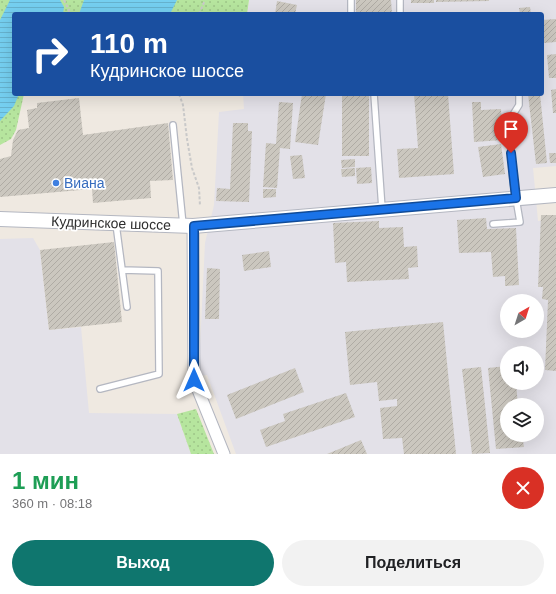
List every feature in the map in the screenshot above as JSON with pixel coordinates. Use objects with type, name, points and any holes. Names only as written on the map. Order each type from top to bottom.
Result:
[{"type":"street","name":"Кудринское шоссе","points":[[0,220],[188,226],[556,195]]},
{"type":"street","points":[[188,226],[194,380],[224,454]]},
{"type":"lane","points":[[351,0],[351,12]]},
{"type":"lane","points":[[400,0],[400,12]]},
{"type":"lane","points":[[374,96],[382,209]]},
{"type":"lane","points":[[493,224],[520,222],[512,168],[509,122],[519,105],[519,96]]},
{"type":"lane","points":[[173,126],[188,226]]},
{"type":"lane","points":[[116,223],[127,307]]},
{"type":"lane","points":[[100,389],[159,374],[158,271],[122,270]]},
{"type":"path","points":[[64,0],[68,12]]},
{"type":"path","points":[[200,12],[205,0]]},
{"type":"path","points":[[180,96],[184,104],[188,146],[192,168],[199,188],[200,206]]},
{"type":"shaded area","points":[[249,0],[556,0],[556,166],[533,168],[538,221],[556,219],[556,454],[236,454],[207,375],[201,376],[199,367],[205,243],[214,205],[219,112],[244,109],[243,96],[544,96],[544,12],[247,12]]},
{"type":"shaded area","points":[[33,238],[40,250],[49,330],[81,327],[89,413],[177,414],[191,454],[0,454],[0,239]]},
{"type":"green space","points":[[0,0],[249,0],[247,12],[12,12],[12,96],[24,96],[16,130],[11,139],[0,145]]},
{"type":"green space","points":[[196,409],[214,454],[191,454],[177,414]]},
{"type":"water","points":[[10,0],[60,0],[64,7],[63,12],[12,12],[12,96],[18,96],[14,106],[0,121],[0,20]]},
{"type":"water","points":[[84,0],[177,0],[171,12],[80,12]]},
{"type":"building","points":[[356,0],[391,0],[392,12],[356,12]]},
{"type":"building","points":[[411,0],[434,0],[434,3],[411,3]]},
{"type":"building","points":[[436,0],[489,0],[489,1],[436,2]]},
{"type":"building","points":[[277,1],[297,5],[295,12],[275,12]]},
{"type":"building","points":[[530,7],[531,12],[520,12],[519,8]]},
{"type":"building","points":[[556,19],[556,42],[544,43],[544,20]]},
{"type":"building","points":[[556,54],[556,78],[549,78],[547,55]]},
{"type":"building","points":[[556,89],[556,113],[553,113],[551,90]]},
{"type":"building","points":[[302,96],[326,96],[318,145],[295,142]]},
{"type":"building","points":[[342,96],[369,96],[369,156],[342,156]]},
{"type":"building","points":[[414,96],[448,96],[454,174],[399,178],[397,149],[418,148]]},
{"type":"building","points":[[528,96],[540,96],[547,163],[536,164]]},
{"type":"building","points":[[79,98],[83,135],[168,123],[173,180],[150,181],[151,198],[93,203],[92,189],[0,197],[0,159],[11,156],[13,140],[18,130],[29,128],[27,110],[37,108],[37,103]]},
{"type":"building","points":[[279,102],[293,103],[290,149],[280,148],[277,188],[263,187],[266,143],[276,144]]},
{"type":"building","points":[[472,102],[481,102],[481,110],[501,109],[503,140],[474,142]]},
{"type":"building","points":[[233,123],[248,123],[248,131],[252,131],[249,202],[216,201],[217,188],[230,189]]},
{"type":"building","points":[[501,144],[505,174],[483,177],[478,147]]},
{"type":"building","points":[[549,153],[556,153],[556,163],[550,163]]},
{"type":"building","points":[[302,155],[305,178],[293,179],[290,156]]},
{"type":"building","points":[[355,159],[355,167],[342,168],[341,160]]},
{"type":"building","points":[[371,167],[372,183],[357,184],[356,168]]},
{"type":"building","points":[[355,168],[355,176],[342,177],[341,169]]},
{"type":"building","points":[[263,189],[276,189],[276,197],[263,198]]},
{"type":"building","points":[[541,215],[556,215],[556,371],[545,370],[548,300],[544,299],[543,287],[538,287]]},
{"type":"building","points":[[486,218],[487,229],[516,228],[519,285],[505,286],[505,276],[493,277],[491,252],[459,253],[457,220]]},
{"type":"building","points":[[379,221],[379,228],[403,227],[404,247],[417,246],[418,267],[408,268],[409,279],[347,282],[346,262],[335,263],[333,223]]},
{"type":"building","points":[[114,242],[122,322],[49,330],[40,250]]},
{"type":"building","points":[[269,251],[271,267],[244,271],[242,255]]},
{"type":"building","points":[[207,268],[220,269],[219,319],[205,319]]},
{"type":"building","points":[[443,322],[456,454],[404,454],[402,438],[383,439],[380,408],[397,406],[397,399],[379,401],[377,382],[350,385],[345,332]]},
{"type":"building","points":[[481,367],[490,453],[472,454],[462,369]]},
{"type":"building","points":[[500,367],[500,390],[517,390],[517,398],[500,398],[500,442],[523,442],[524,447],[496,449],[488,368]]},
{"type":"building","points":[[295,368],[304,392],[236,419],[227,395]]},
{"type":"building","points":[[346,393],[355,417],[266,447],[260,430],[285,421],[283,414]]},
{"type":"building","points":[[361,440],[367,454],[327,454]]},
{"type":"place","name":"Виана","points":[[56,183]]},
{"type":"route","points":[[194,380],[194,226],[516,198],[513,182],[511,153]]}]
